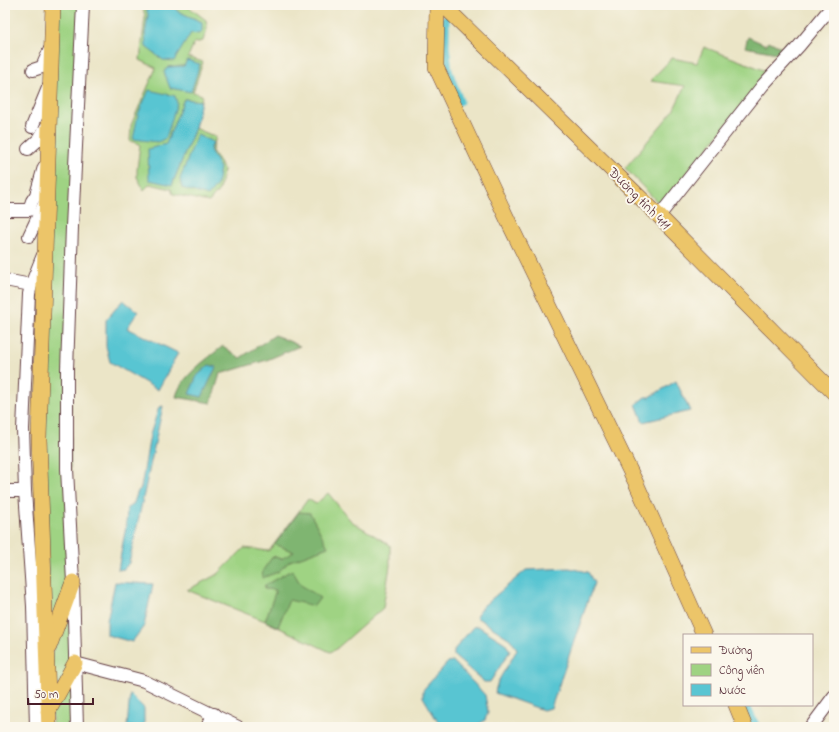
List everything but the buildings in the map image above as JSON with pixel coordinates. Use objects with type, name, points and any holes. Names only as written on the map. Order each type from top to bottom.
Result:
[{"type":"main road","points":[[48,720],[39,438],[53,5]]},
{"type":"main road","points":[[437,5],[436,67],[511,227],[636,483],[704,634]]},
{"type":"main road","name":"Đường tỉnh 411","points":[[443,5],[659,216],[834,393]]},
{"type":"main road","points":[[46,656],[73,582]]},
{"type":"main road","points":[[48,720],[75,664]]},
{"type":"main road","points":[[736,706],[745,727]]},
{"type":"street","points":[[77,727],[73,582],[67,469],[67,370],[72,227],[83,5]]},
{"type":"street","points":[[659,216],[763,85],[799,46],[833,5]]},
{"type":"street","points":[[33,70],[42,67],[52,44]]},
{"type":"street","points":[[32,127],[50,83]]},
{"type":"street","points":[[28,149],[39,139],[49,122]]},
{"type":"street","points":[[5,210],[30,210],[48,156]]},
{"type":"street","points":[[29,236],[46,199]]},
{"type":"street","points":[[36,727],[33,606],[25,491],[23,429],[30,285],[45,250]]},
{"type":"street","points":[[5,280],[30,285]]},
{"type":"street","points":[[5,491],[25,491]]},
{"type":"street","points":[[75,664],[144,681],[238,727]]},
{"type":"street","points":[[811,727],[834,696]]},
{"type":"street","points":[[207,727],[214,714]]},
{"type":"green space","points":[[57,5],[80,5],[72,209],[70,580],[50,636],[42,413]]},
{"type":"green space","points":[[142,5],[146,6],[148,15],[145,34],[191,32],[202,22],[176,11],[174,5],[186,5],[206,20],[207,29],[203,41],[194,43],[188,57],[203,62],[193,92],[202,95],[201,101],[184,99],[166,145],[172,185],[195,128],[216,137],[212,151],[224,170],[219,190],[209,202],[173,194],[171,189],[150,184],[144,190],[137,177],[140,144],[130,141],[131,125],[156,68],[140,60],[145,16]],"holes":[[[184,66],[170,88],[168,67]],[[197,135],[213,142],[210,150]]]},
{"type":"green space","points":[[748,37],[766,45],[769,41],[782,48],[786,41],[794,46],[787,55],[745,47]]},
{"type":"green space","points":[[704,47],[769,72],[661,206],[625,168],[673,111],[685,86],[650,81],[672,58],[697,63]]},
{"type":"green space","points":[[275,335],[300,346],[267,360],[220,374],[211,403],[176,397],[183,382],[188,376],[223,346],[240,358]]},
{"type":"green space","points":[[328,493],[351,521],[390,545],[390,566],[383,608],[335,650],[330,652],[265,621],[187,590],[218,574],[244,548],[269,551],[308,499],[316,504]]},
{"type":"green space","points":[[299,512],[310,513],[328,547],[290,561],[278,572],[262,578],[263,570],[273,556],[281,559],[294,552],[275,544]]},
{"type":"green space","points":[[292,570],[301,585],[320,598],[314,606],[289,600],[278,627],[265,621],[276,590],[264,589],[265,585]]},
{"type":"green space","points":[[71,597],[73,663],[52,702],[49,661]]},
{"type":"green space","points":[[73,671],[73,727],[52,727],[52,711]]},
{"type":"water","points":[[145,5],[174,5],[177,11],[202,22],[202,31],[199,34],[191,33],[174,61],[163,60],[146,47],[145,34],[148,15]]},
{"type":"water","points":[[187,60],[200,64],[191,92],[170,88],[164,72],[168,67],[184,66]]},
{"type":"water","points":[[149,90],[175,96],[177,103],[166,138],[158,142],[133,139],[138,114]]},
{"type":"water","points":[[184,99],[201,101],[195,128],[172,185],[149,180],[148,149],[166,144]]},
{"type":"water","points":[[197,135],[213,142],[210,150],[220,168],[217,185],[208,196],[182,188],[180,179]]},
{"type":"water","points":[[123,300],[138,312],[127,328],[178,353],[158,390],[110,362],[106,346],[106,320]]},
{"type":"water","points":[[209,365],[216,367],[202,397],[189,394],[197,376]]},
{"type":"water","points":[[676,381],[690,411],[643,422],[636,404],[645,397],[650,397]]},
{"type":"water","points":[[163,406],[129,563],[124,569],[118,570],[126,526],[127,508],[133,505],[138,491],[141,488],[150,435],[159,407]]},
{"type":"water","points":[[569,568],[588,572],[594,583],[551,708],[543,710],[495,693],[498,682],[517,649],[510,639],[476,617],[482,607],[526,570]]},
{"type":"water","points":[[115,582],[153,584],[144,626],[132,642],[107,635],[107,621]]},
{"type":"water","points":[[478,626],[505,643],[510,651],[490,682],[484,682],[454,656],[454,650],[473,627]]},
{"type":"water","points":[[453,661],[485,695],[488,712],[485,720],[475,727],[441,727],[423,697],[423,690],[448,662]]},
{"type":"water","points":[[130,694],[144,708],[144,727],[127,727]]},
{"type":"waterway","points":[[445,20],[445,46],[448,71],[459,101]]},
{"type":"waterway","points":[[746,706],[756,727]]}]
